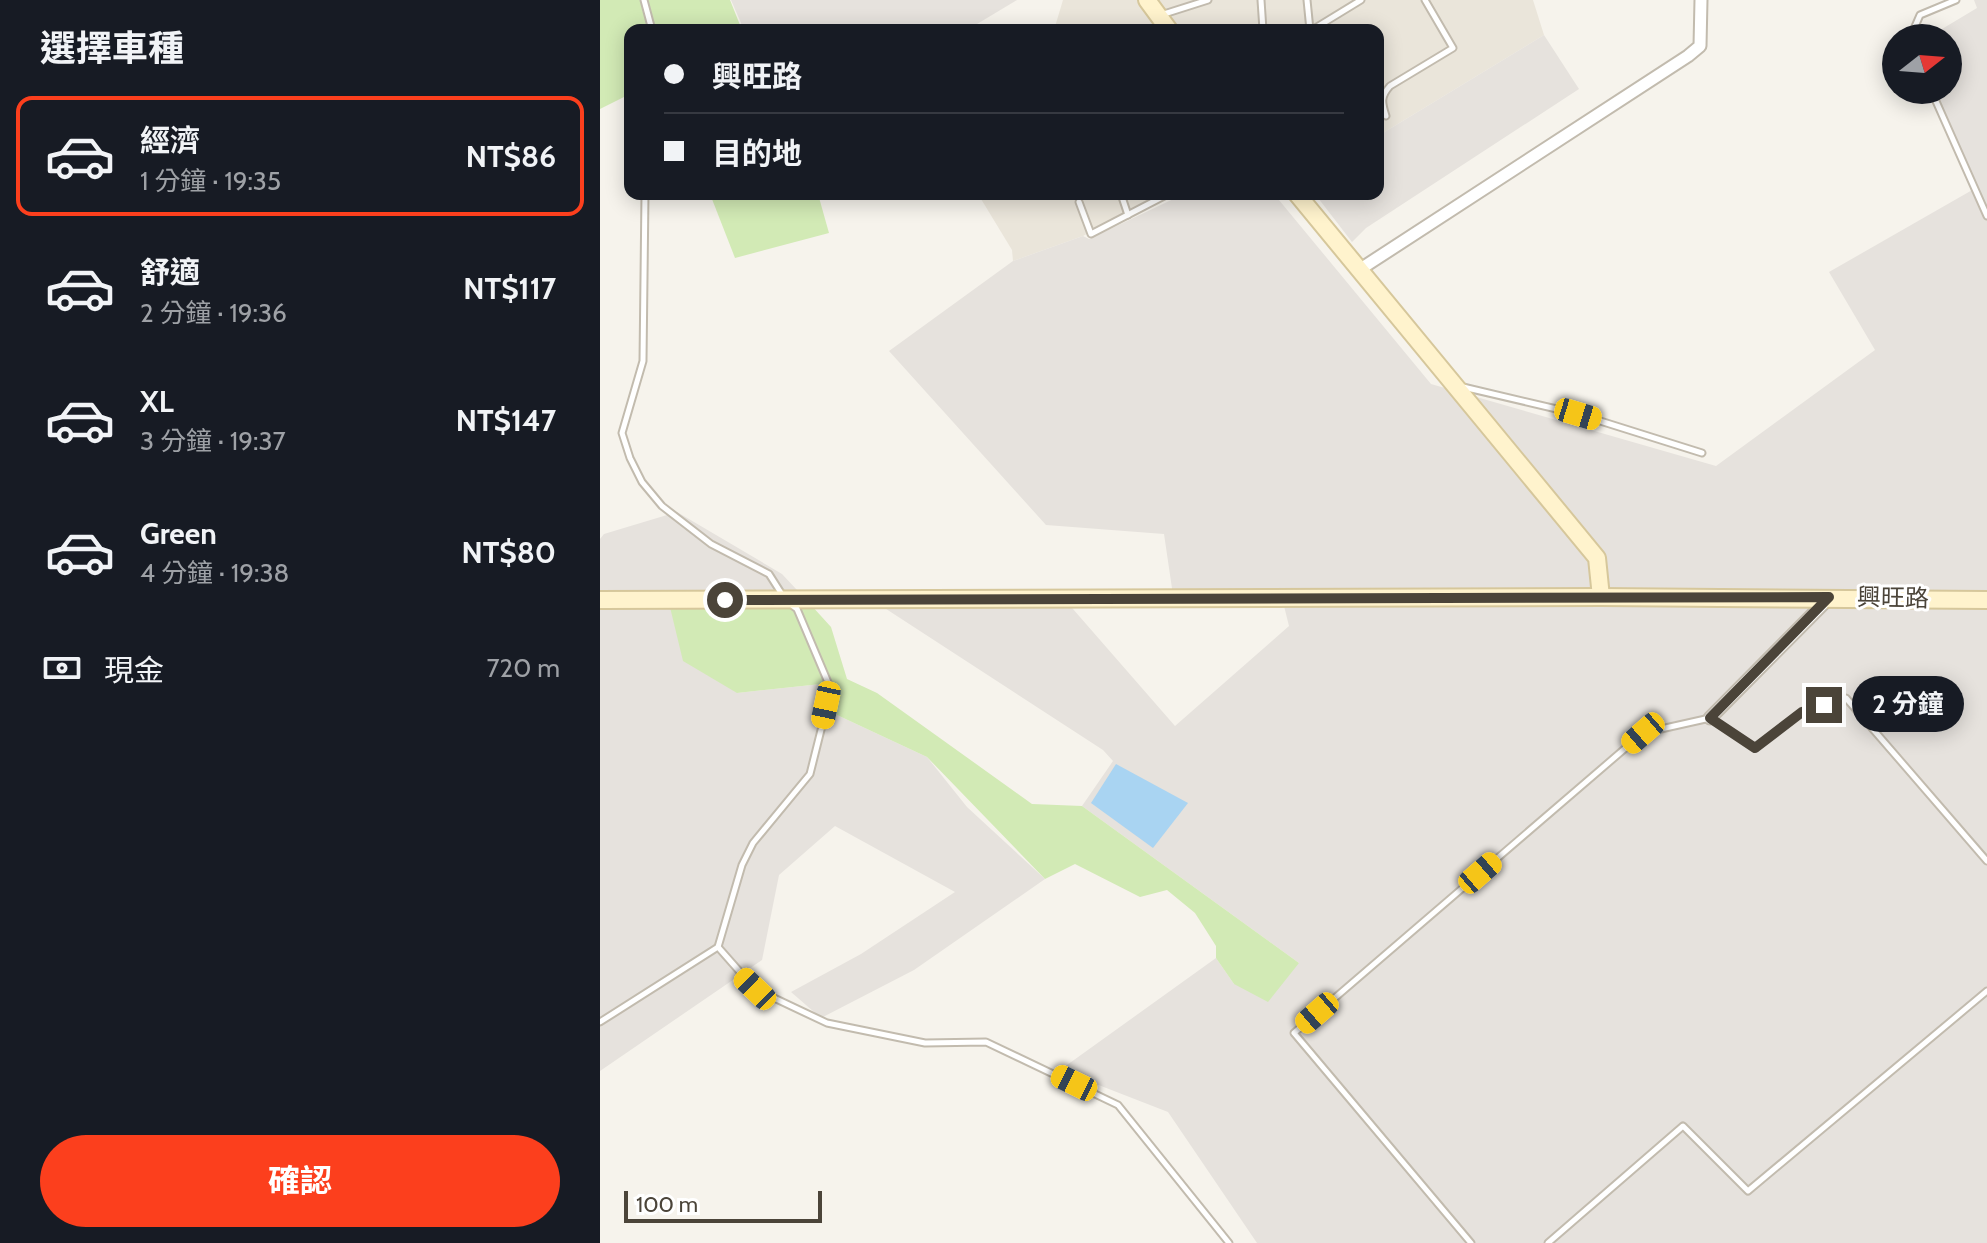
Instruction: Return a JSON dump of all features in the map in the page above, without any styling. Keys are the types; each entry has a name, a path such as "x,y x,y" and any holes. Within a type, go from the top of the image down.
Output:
{"street":[{"path":"1147,0 1165,24"},
{"path":"1359,270 1688,56 1700,46 1701,0"},
{"path":"1302,200 1597,558 1601,597"},
{"name":"興旺路","path":"600,600 1601,597 1987,600"},
{"path":"1710,718 1829,597"}],"lane":[{"path":"644,0 650,24"},
{"path":"1159,16 1208,0"},
{"path":"1261,0 1263,24"},
{"path":"1307,0 1310,24"},
{"path":"1321,24 1361,0"},
{"path":"1384,92 1453,48 1425,0"},
{"path":"1916,24 1920,15 1956,0"},
{"path":"1937,104 1987,216"},
{"path":"1384,109 1386,116"},
{"path":"600,1022 718,947 742,865 753,843 810,774 830,687 797,609 786,600 769,574 711,544 662,506 642,482 630,458 622,433 643,361 646,324 641,256 645,200"},
{"path":"1123,200 1128,215"},
{"path":"1079,202 1091,234 1157,200"},
{"path":"1454,385 1578,414 1702,453"},
{"path":"1471,1243 1294,1033 1643,733 1710,718 1755,748 1802,712 1846,698 1987,861"},
{"path":"718,947 755,989 827,1023 925,1043 986,1042 1118,1105 1229,1243"},
{"path":"1548,1243 1683,1126 1748,1191 1987,991"}],"shaded area":[{"path":"731,0 1017,0 977,24 741,24"},
{"path":"1063,0 1533,0 1544,35 1384,132 1384,24 1056,24"},
{"path":"1974,0 1987,0 1987,1243 1257,1243 1168,1112 1060,1070 1216,958 1234,984 1299,963 1082,806 1113,761 1103,750 880,605 1066,601 1175,726 1289,626 1282,598 1174,602 1164,534 1046,525 889,351 1013,261 1083,236 1089,239 1171,200 1279,200 1431,384 1716,466 1875,350 1829,272 1974,189 1935,104 1962,104 1962,24 1950,24 1977,8"},
{"path":"1544,35 1579,89 1366,228 1352,242 1320,200 1384,200 1384,132"},
{"path":"982,200 1147,200 1083,236 1013,261 1012,250"},
{"path":"677,512 782,574 811,605 737,693 821,684 837,715 927,757 967,807 1045,879 914,970 821,1018 791,992 861,954 955,892 835,826 779,875 762,960 600,1071 600,539 604,534"}],"green space":[{"path":"600,0 730,0 740,24 624,24 624,97 600,109"},
{"path":"712,200 820,200 829,233 735,258"},
{"path":"669,603 811,605 831,627 847,679 877,693 1032,804 1082,806 1299,963 1268,1002 1234,984 1216,958 1216,946 1195,913 1167,890 1140,897 1075,864 1045,879 927,757 837,715 821,684 737,693 683,661"}],"water":[{"path":"1116,764 1188,803 1153,848 1091,803"}],"route":[{"path":"725,600 1829,597 1710,718 1755,748 1802,712 1824,705"}]}
